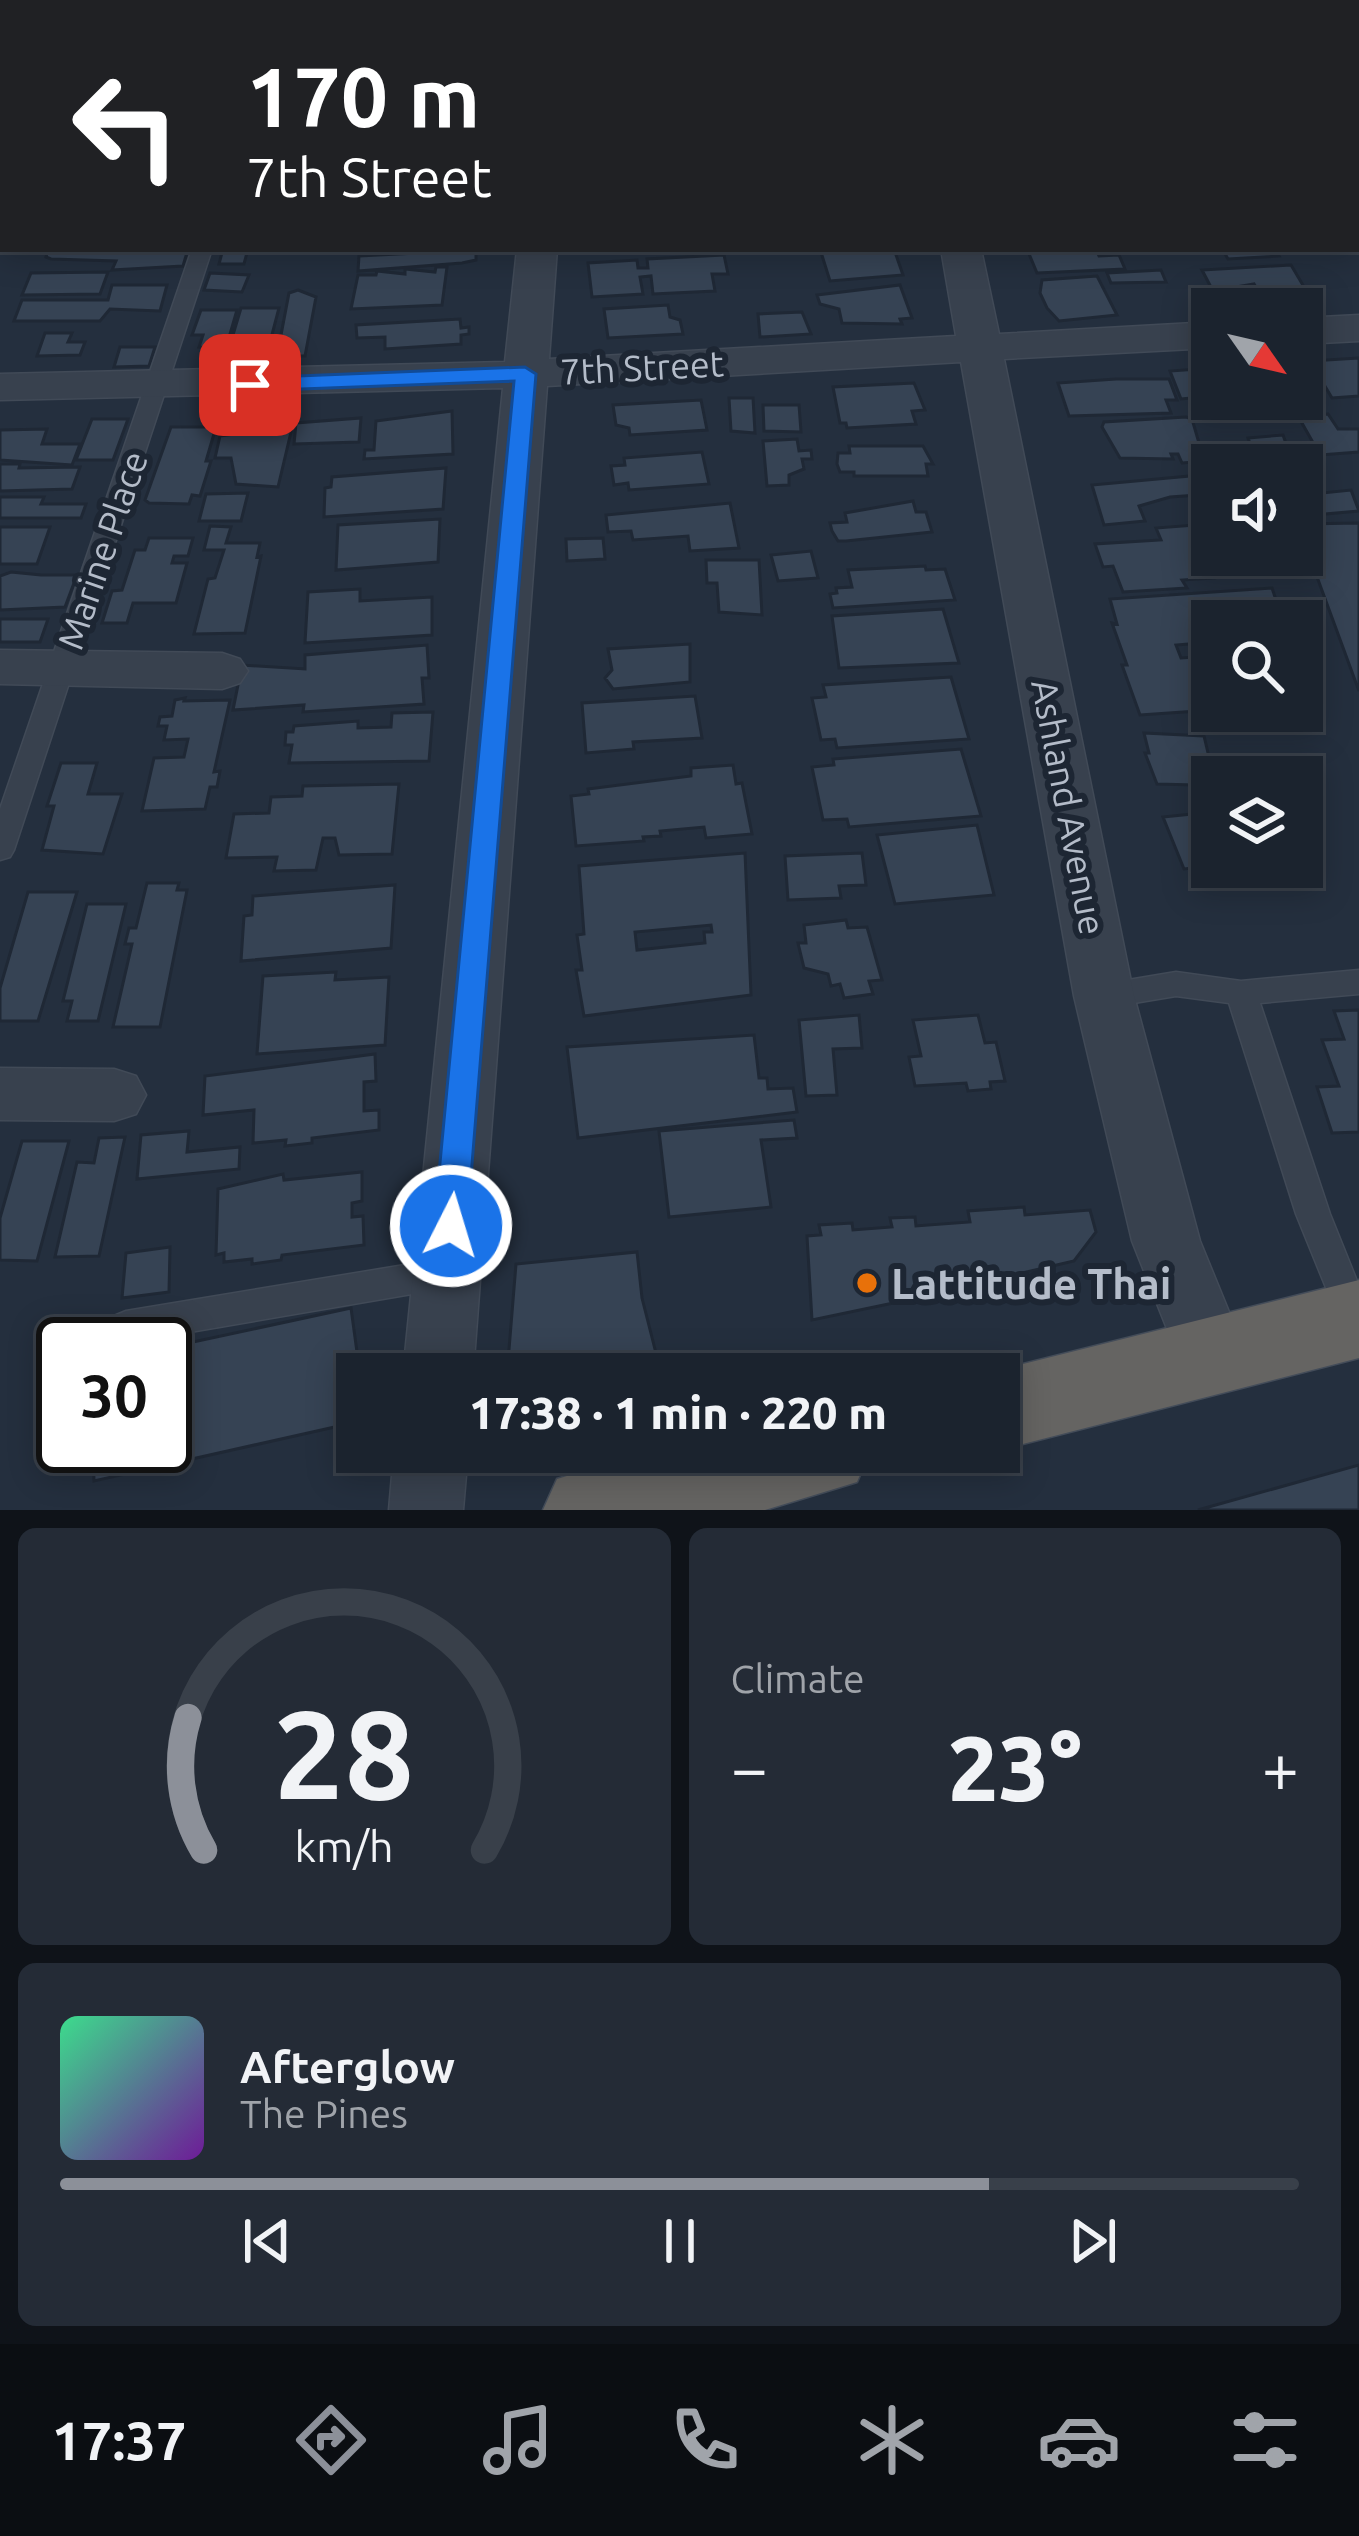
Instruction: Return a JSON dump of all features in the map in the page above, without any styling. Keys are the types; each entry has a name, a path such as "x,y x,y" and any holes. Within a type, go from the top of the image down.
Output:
{"highway":[{"path":"1020,1404 1357,1320"},
{"path":"590,1510 740,1473"}],"street":[{"path":"440,1353 537,252"},
{"name":"Ashland Avenue","path":"962,252 1104,996 1166,1241 1212,1356"},
{"path":"1323,330 1359,328"},
{"name":"7th Street","path":"0,387 158,388 525,374 1191,336"},
{"path":"0,667 222,671"},
{"path":"0,1094 114,1095"},
{"path":"426,1510 429,1473"}],"lane":[{"name":"Marine Place","path":"0,850 201,252"},
{"path":"1104,996 1176,984 1241,993 1359,982"},
{"path":"1241,993 1313,1214 1357,1320"},
{"path":"185,1317 446,1273"}],"building":[{"path":"47,252 187,252 183,266 112,270 116,261 46,257"},
{"path":"222,252 247,252 244,264 219,264"},
{"path":"476,252 476,260 358,271 359,256"},
{"path":"821,252 895,252 903,275 830,281"},
{"path":"1028,252 1119,255 1125,269 1037,273"},
{"path":"1224,252 1277,252 1279,256 1228,259"},
{"path":"724,255 728,274 712,274 715,291 653,294 651,276 640,277 643,294 592,297 588,263 637,260 638,268 648,268 647,259"},
{"path":"1291,265 1305,288 1256,288 1254,284 1211,288 1202,270"},
{"path":"436,267 447,267 442,305 351,309 358,275 405,274 405,269 435,272"},
{"path":"1161,270 1166,282 1111,283 1107,273"},
{"path":"108,272 100,294 22,295 31,273"},
{"path":"210,273 249,275 242,292 204,290"},
{"path":"1097,276 1117,315 1059,321 1040,293 1042,280"},
{"path":"112,285 167,285 160,311 110,309 100,321 14,321 22,300 108,300"},
{"path":"900,285 912,318 900,319 902,324 842,323 839,309 820,304 817,295"},
{"path":"298,290 316,297 305,356 277,356 289,293"},
{"path":"668,305 670,317 680,320 683,334 608,338 604,309"},
{"path":"241,308 279,308 269,346 274,346 272,352 227,355"},
{"path":"201,310 237,310 226,348 199,347 203,335 192,335"},
{"path":"802,312 811,334 760,337 758,314"},
{"path":"460,319 461,328 469,327 469,334 461,335 461,344 385,349 385,337 357,338 356,325"},
{"path":"45,333 72,333 68,342 85,342 80,355 37,356"},
{"path":"120,347 155,347 149,366 114,367"},
{"path":"1359,358 1359,396 1332,398 1323,383 1323,360"},
{"path":"1191,370 1191,398 1181,399 1170,371"},
{"path":"1169,379 1177,400 1166,400 1171,413 1069,416 1058,383"},
{"path":"914,383 925,410 912,411 916,424 847,428 840,423 833,387"},
{"path":"729,398 753,398 755,433 731,431"},
{"path":"701,400 707,430 630,435 629,428 616,425 613,405"},
{"path":"763,405 799,405 801,432 764,431"},
{"path":"452,411 453,454 364,459 365,450 374,450 376,421"},
{"path":"1323,414 1328,414 1338,429 1359,429 1359,452 1323,455 1323,444 1314,444 1300,420 1323,420"},
{"path":"1186,417 1192,420 1199,443 1214,444 1191,444 1191,462 1182,463 1178,454 1171,454 1173,459 1120,458 1102,427 1104,422"},
{"path":"361,418 359,442 294,444 296,423"},
{"path":"92,419 128,419 113,460 76,460"},
{"path":"171,427 216,427 206,461 211,461 200,496 192,495 189,504 149,503 145,500"},
{"path":"47,429 42,444 80,444 72,465 0,460 0,430"},
{"path":"271,429 291,432 278,487 236,484 231,458 215,458 220,436"},
{"path":"1283,435 1286,444 1250,444 1248,438"},
{"path":"797,439 799,451 811,450 812,459 802,459 804,469 789,475 789,485 767,486 763,441"},
{"path":"849,446 923,446 933,464 926,464 928,476 854,476 854,472 840,472 837,464 838,453 850,453"},
{"path":"702,452 709,484 629,490 628,483 614,485 611,466 625,465 624,458"},
{"path":"0,464 80,467 72,489 0,491"},
{"path":"446,468 443,509 324,517 325,488 331,487 332,477"},
{"path":"1191,476 1191,496 1139,506 1145,521 1104,525 1092,485"},
{"path":"1351,490 1359,511 1323,514 1323,493"},
{"path":"248,493 241,521 199,521 206,494"},
{"path":"0,497 44,497 41,504 86,504 81,518 0,518"},
{"path":"913,501 916,512 926,512 932,532 838,541 832,531 830,523 847,522 845,513"},
{"path":"730,503 739,548 690,551 688,536 633,540 631,531 608,532 606,515"},
{"path":"440,519 438,562 336,570 338,525"},
{"path":"1359,523 1359,691 1317,576 1323,576 1323,524"},
{"path":"1191,525 1191,576 1213,578 1182,580 1187,588 1123,592 1113,566 1103,567 1095,544 1161,540 1156,528"},
{"path":"210,526 231,527 226,543 260,543 245,633 194,634 208,579 215,578 224,550 204,550"},
{"path":"0,527 50,527 37,564 0,564"},
{"path":"149,538 193,538 188,556 174,556 172,563 187,563 176,603 133,603 127,623 102,623 112,591 122,590 135,550 145,550"},
{"path":"603,538 605,559 567,561 566,539"},
{"path":"811,551 818,578 778,581 771,555"},
{"path":"706,560 759,560 762,615 719,612 717,583 707,583"},
{"path":"925,566 926,570 945,569 955,600 833,608 830,594 837,593 836,588 852,587 848,570"},
{"path":"11,572 77,575 65,607 0,610 0,576"},
{"path":"1272,588 1276,600 1191,600 1191,644 1176,645 1181,658 1191,657 1191,711 1140,715 1122,665 1127,665 1112,623 1117,624 1110,599"},
{"path":"360,589 360,601 432,597 432,635 305,643 308,592"},
{"path":"943,609 959,663 839,668 832,616"},
{"path":"0,619 48,619 40,642 0,642"},
{"path":"690,644 690,682 613,689 605,678 612,670 608,649"},
{"path":"427,645 429,678 422,678 424,704 303,712 304,705 233,710 242,665 305,669 305,655"},
{"path":"951,677 969,739 837,748 835,739 821,740 812,698 826,697 823,685"},
{"path":"695,696 702,738 633,742 634,749 586,753 582,703"},
{"path":"175,700 230,700 214,772 220,771 217,787 210,787 205,809 142,811 154,758 184,757 188,739 164,740 167,726 158,726 160,717 172,716"},
{"path":"433,712 429,761 289,763 292,745 285,745 286,732 293,732 294,726 358,721 358,728 391,727 392,713"},
{"path":"1144,733 1204,736 1209,756 1191,756 1191,785 1157,784 1145,753 1149,753"},
{"path":"961,749 981,816 849,827 847,819 823,820 812,767 834,765 833,759"},
{"path":"61,763 97,763 88,794 122,794 103,854 42,850 54,806 47,806"},
{"path":"733,765 736,784 742,783 752,834 706,838 704,827 660,831 661,836 643,837 644,841 576,846 571,796 589,794 588,789 691,776 691,768"},
{"path":"399,784 392,854 339,855 335,838 323,838 316,870 274,871 277,857 226,858 234,814 269,813 271,797 302,796 303,786"},
{"path":"1191,814 1191,868 1184,869 1163,817"},
{"path":"977,825 994,895 895,904 877,835"},
{"path":"745,853 751,995 584,1016 576,970 582,970 577,935 584,934 579,866","holes":["711,925 712,932 704,932 705,943 637,950 635,932"]},
{"path":"862,853 866,885 839,886 841,898 788,900 785,856"},
{"path":"147,883 179,883 177,890 187,890 160,1027 113,1027 132,944 125,944 129,928 136,928"},
{"path":"395,885 391,948 241,961 244,916 252,915 253,896"},
{"path":"28,892 77,892 38,1021 0,1021 0,988"},
{"path":"87,904 126,904 98,1021 67,1021 72,1001 63,1001"},
{"path":"846,920 848,928 867,927 882,980 869,981 873,994 844,998 840,984 831,986 828,974 804,968 798,943 806,943 804,925"},
{"path":"336,972 335,980 389,977 385,1045 257,1054 263,976"},
{"path":"1359,1010 1359,1132 1332,1133 1317,1087 1339,1086 1322,1040 1344,1039 1334,1011"},
{"path":"859,1015 862,1048 833,1049 837,1095 806,1096 799,1020"},
{"path":"978,1015 985,1043 996,1042 1005,1081 990,1082 991,1089 968,1091 966,1083 915,1086 909,1057 921,1056 913,1020"},
{"path":"754,1035 759,1078 767,1078 768,1089 793,1088 797,1112 578,1138 567,1047"},
{"path":"375,1054 376,1081 364,1082 364,1111 379,1110 379,1130 285,1146 286,1140 253,1143 254,1110 203,1115 205,1076"},
{"path":"794,1120 797,1138 761,1140 771,1207 669,1217 659,1131"},
{"path":"189,1131 187,1152 240,1147 239,1169 137,1179 141,1135"},
{"path":"125,1137 99,1256 55,1257 77,1162 94,1163 99,1138"},
{"path":"22,1141 69,1141 37,1261 0,1260 0,1218"},
{"path":"362,1172 362,1201 352,1203 352,1217 363,1216 364,1245 282,1255 281,1260 252,1264 252,1259 224,1262 224,1253 216,1255 218,1189 283,1174 284,1180"},
{"path":"1024,1207 1025,1215 1090,1210 1096,1232 1074,1261 979,1283 978,1279 944,1281 946,1292 812,1320 807,1236 821,1235 819,1225 852,1223 853,1230 892,1227 890,1218 915,1217 916,1226 970,1222 968,1211"},
{"path":"170,1247 169,1292 122,1298 126,1253"},
{"path":"637,1252 656,1353 509,1353 516,1264"},
{"path":"351,1308 357,1353 336,1353 336,1427 192,1459 192,1342"},
{"path":"1359,1465 1359,1510 1198,1510"},
{"path":"94,1473 130,1473 94,1481"}],"place":[{"name":"Lattitude Thai","path":"867,1283"}],"route":[{"path":"250,385 525,374 451,1226"}]}
